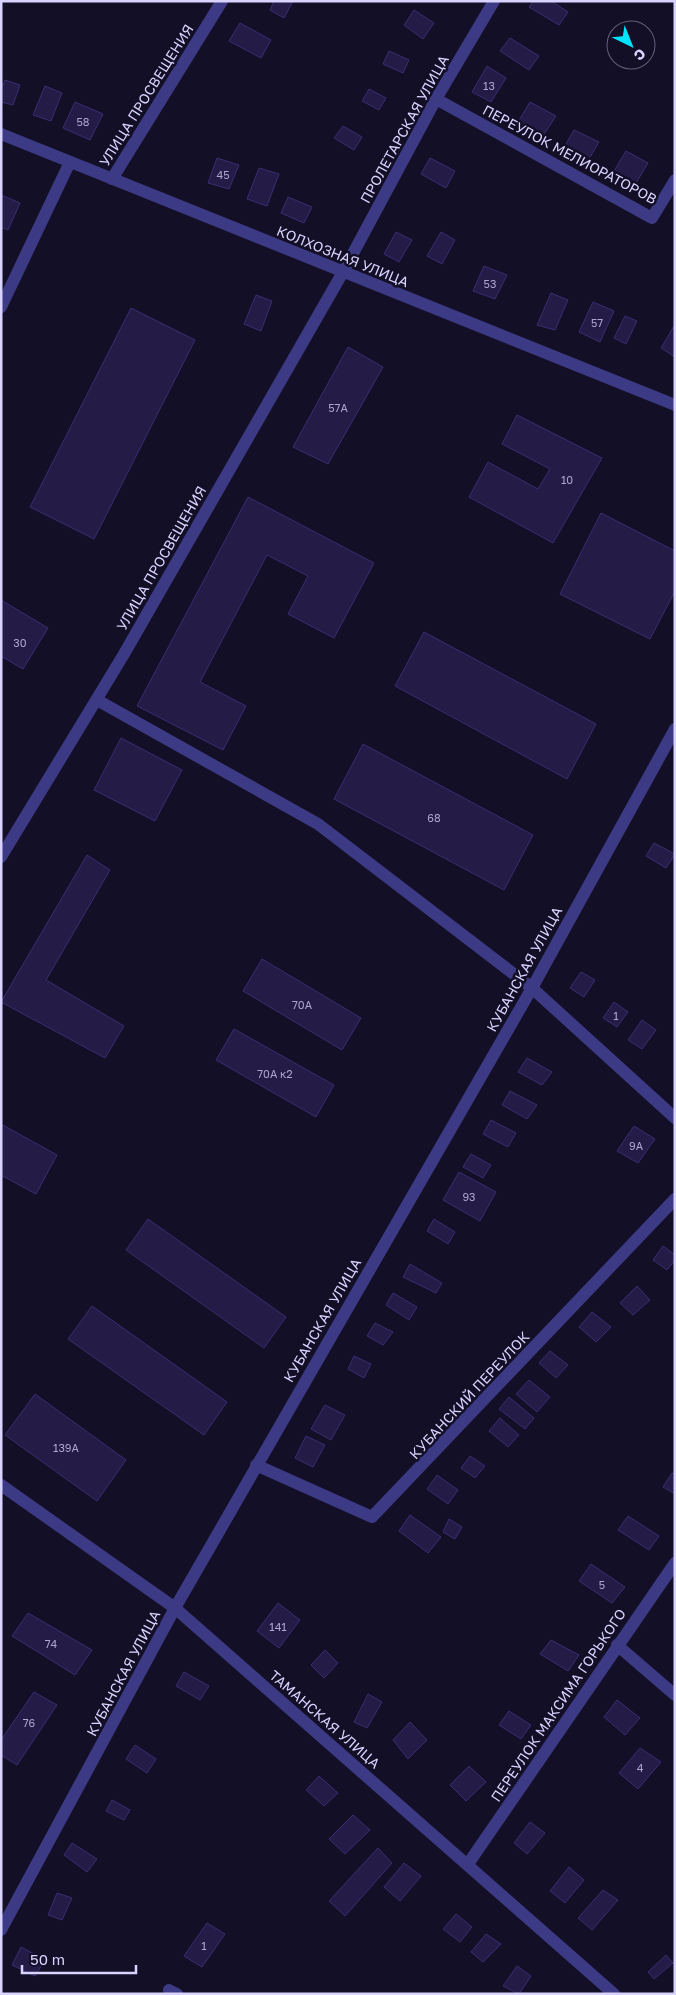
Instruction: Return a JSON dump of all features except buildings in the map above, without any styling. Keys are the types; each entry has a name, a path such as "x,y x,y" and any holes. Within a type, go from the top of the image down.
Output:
{"street":[{"name":"УЛИЦА ПРОСВЕЩЕНИЯ","path":"112,179 222,1"},
{"name":"ПРОЛЕТАРСКАЯ УЛИЦА","path":"343,272 436,99 494,1"},
{"name":"ПЕРЕУЛОК МЕЛИОРАТОРОВ","path":"436,99 652,218 675,180"},
{"name":"КОЛХОЗНАЯ УЛИЦА","path":"1,134 675,405"},
{"path":"1,306 70,162"},
{"name":"УЛИЦА ПРОСВЕЩЕНИЯ","path":"1,857 97,700 343,272"},
{"path":"97,700 318,824 532,988 675,1118"},
{"name":"КУБАНСКАЯ УЛИЦА","path":"1,1930 175,1608 256,1464 532,988 675,729"},
{"name":"КУБАНСКИЙ ПЕРЕУЛОК","path":"256,1464 372,1518 675,1199"},
{"name":"ТАМАНСКАЯ УЛИЦА","path":"1,1486 175,1608 614,1994"},
{"name":"ПЕРЕУЛОК МАКСИМА ГОРЬКОГО","path":"468,1864 675,1563"},
{"path":"617,1645 675,1695"}]}
